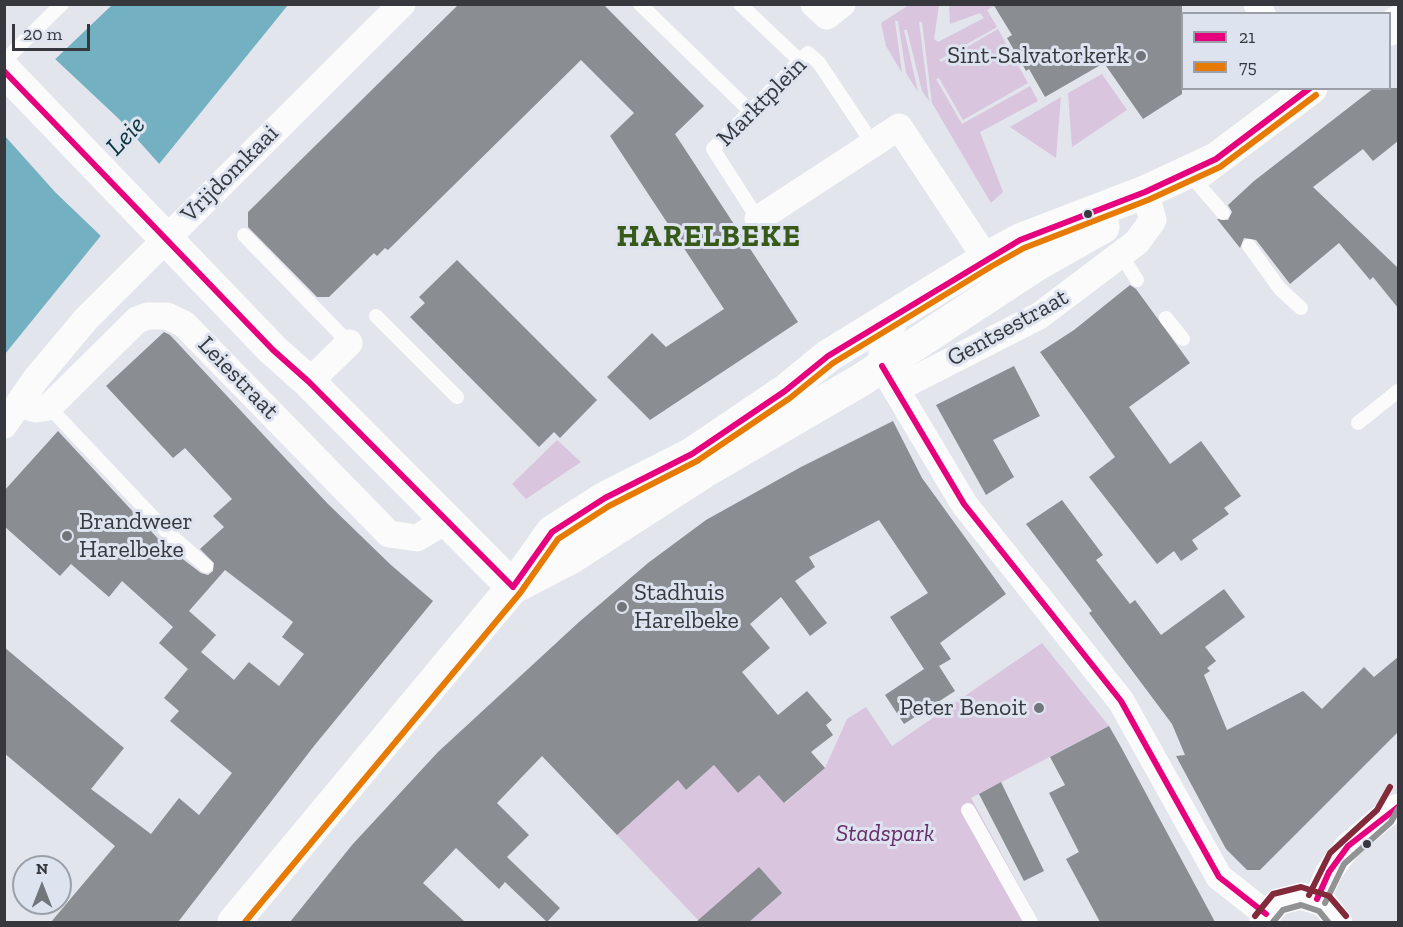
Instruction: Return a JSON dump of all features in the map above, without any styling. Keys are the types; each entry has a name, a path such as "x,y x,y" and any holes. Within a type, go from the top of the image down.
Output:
{"main road":[{"name":"Leiestraat","path":"4,70 273,350 309,382 437,526 513,587"},
{"name":"Gentsestraat","path":"889,377 1004,286 1147,197 1199,170 1308,90"},
{"name":"Gentsestraat","path":"234,922 513,587 552,532 605,498 692,454 785,391 828,356 987,258 1020,240 1147,197"},
{"path":"513,587 572,557 707,470 889,377"}],"street":[{"name":"Vrijdomkaai","path":"12,414 35,380 86,319 402,4"},
{"name":"Marktplein","path":"758,219 899,127 1004,286"},
{"name":"Gentsestraat","path":"889,377 1039,316 1137,242 1151,225 1153,215 1147,197"},
{"path":"898,314 882,346 889,377 964,504 1121,701 1219,877 1264,918 1285,898 1301,896 1317,899 1330,909 1339,922"},
{"name":"Leiestraat","path":"49,407 137,320 148,316 173,318 184,324 390,534 417,538 437,526"},
{"path":"309,382 349,343"},
{"path":"12,414 49,407"},
{"path":"1317,899 1337,858 1391,812 1398,791"}],"lane":[{"path":"4,61 62,4"},
{"path":"640,4 750,111"},
{"path":"740,4 800,61"},
{"name":"Marktplein","path":"758,219 713,149 808,53 819,63 873,144"},
{"path":"1199,170 1223,213"},
{"path":"244,236 349,343"},
{"path":"1249,246 1280,289 1301,308"},
{"path":"1121,255 1137,280"},
{"path":"376,316 457,397"},
{"path":"1166,318 1183,339"},
{"path":"1358,423 1398,391"},
{"path":"49,407 167,532 206,566"},
{"path":"968,810 1031,922"}],"green space":[{"path":"909,5 939,5 934,39 938,42 984,18 980,13 950,24 949,5 996,5 987,10 997,27 939,60 941,62 998,29 1028,83 963,120 939,78 936,79 962,124 1030,86 1038,101 980,132 1003,192 991,203 932,103 922,22 919,22 929,101 922,91 907,30 904,30 918,92 906,73 898,21 895,21 902,73 886,46 881,23"},
{"path":"1102,74 1127,110 1072,147 1068,93"},
{"path":"1061,97 1056,158 1010,127"},
{"path":"557,440 581,462 526,499 512,484"},
{"name":"Stadspark","path":"1042,643 1109,726 971,798 1039,922 700,922 617,835 678,780 686,790 714,765 738,793 759,775 785,803 825,768 847,719 866,707 892,746"}],"water":[{"name":"Leie","path":"112,5 288,5 5,354 5,107"}],"pier":[{"path":"53,57 119,119 162,167 104,239 55,192 4,135 4,103"}],"building":[{"path":"459,4 603,4 704,106 675,134 798,322 650,420 607,377 652,333 666,347 724,309 610,136 634,113 581,60 388,250 385,248 377,256 374,253 329,297 317,297 248,227 248,212"},
{"name":"Sint-Salvatorkerk","path":"993,4 1182,4 1182,94 1143,119 1104,63 1045,97 1029,69 1026,71 1007,38 1012,35"},
{"path":"1398,88 1398,141 1373,161 1363,149 1313,187 1398,268 1398,308 1373,277 1370,280 1339,243 1290,284 1256,240 1244,238 1240,248 1217,219 1228,220 1232,212 1228,205 1254,181 1371,90"},
{"path":"457,260 597,400 560,438 554,432 539,447 410,317 425,303 419,297"},
{"path":"1130,285 1136,289 1190,363 1129,407 1170,464 1201,441 1241,496 1224,508 1229,514 1192,540 1198,549 1181,561 1174,551 1157,564 1089,477 1115,457 1040,352 1074,330"},
{"path":"164,332 170,335 328,504 391,565 433,601 314,746 178,922 51,922 57,915 72,915 72,897 115,846 4,753 4,647 124,748 91,789 151,834 179,798 199,815 232,773 170,721 179,711 164,698 188,669 159,643 173,627 122,581 109,597 71,564 60,576 4,526 4,491 58,431 163,544 201,573 208,575 213,571 214,563 200,549 224,527 213,516 232,499 185,448 173,458 106,386","holes":["225,570 293,622 282,637 304,654 279,686 249,662 234,680 201,652 216,635 189,611"]},
{"path":"1014,366 1040,416 993,440 1014,477 986,495 936,405"},
{"path":"893,421 922,478 1006,594 940,643 951,659 939,666 955,691 904,724 885,695 924,669 890,617 928,593 879,520 809,557 815,567 795,581 827,623 810,636 781,597 750,624 770,648 742,672 778,715 807,691 832,720 826,725 833,735 811,752 825,768 784,803 759,775 738,793 714,765 686,790 678,780 617,835 542,756 497,803 529,835 507,857 560,908 547,922 505,882 499,889 456,848 423,883 465,922 290,922 352,845 438,752 579,622 648,563 706,520 801,467"},
{"path":"1062,500 1103,555 1096,560 1130,604 1135,600 1161,635 1224,589 1245,617 1205,647 1216,661 1207,668 1210,671 1204,675 1227,730 1303,691 1322,709 1364,667 1374,677 1398,657 1398,732 1260,870 1247,870 1226,849 1176,756 1185,755 1172,724 1089,613 1092,611 1026,524"},
{"path":"1109,726 1215,922 1100,922 1066,859 1079,852 1049,793 1065,785 1050,757"},
{"path":"1001,782 1044,871 1024,881 979,794"},
{"path":"759,867 782,893 749,922 696,922"}],"transit line":[{"name":"21","path":"4,71 273,350 309,382 513,587"},
{"name":"21","path":"513,587 552,532 605,498 692,454 785,391 828,356 1020,240 1145,192 1216,159 1307,90"},
{"name":"75","path":"245,922 520,593 558,539 609,506 697,461 790,398 833,363 992,266 1024,248 1148,200 1220,167 1316,95"},
{"name":"21","path":"882,366 964,504 1121,701 1219,877 1266,914"},
{"path":"1309,895 1330,853 1377,810 1390,787"},
{"name":"21","path":"1317,899 1329,872 1348,846 1398,807"},
{"path":"1325,903 1344,864 1391,822 1398,809"},
{"path":"1255,916 1273,894 1301,887 1329,896 1346,916"},
{"path":"1273,922 1283,910 1301,905 1319,911 1328,922"}],"place":[{"name":"Sint-Salvatorkerk","path":"1141,56"},
{"name":"Brandweer Harelbeke","path":"67,536"},
{"name":"Stadhuis Harelbeke","path":"622,607"},
{"name":"Peter Benoit","path":"1039,708"}],"district":[{"name":"HARELBEKE","path":"709,237"}]}
